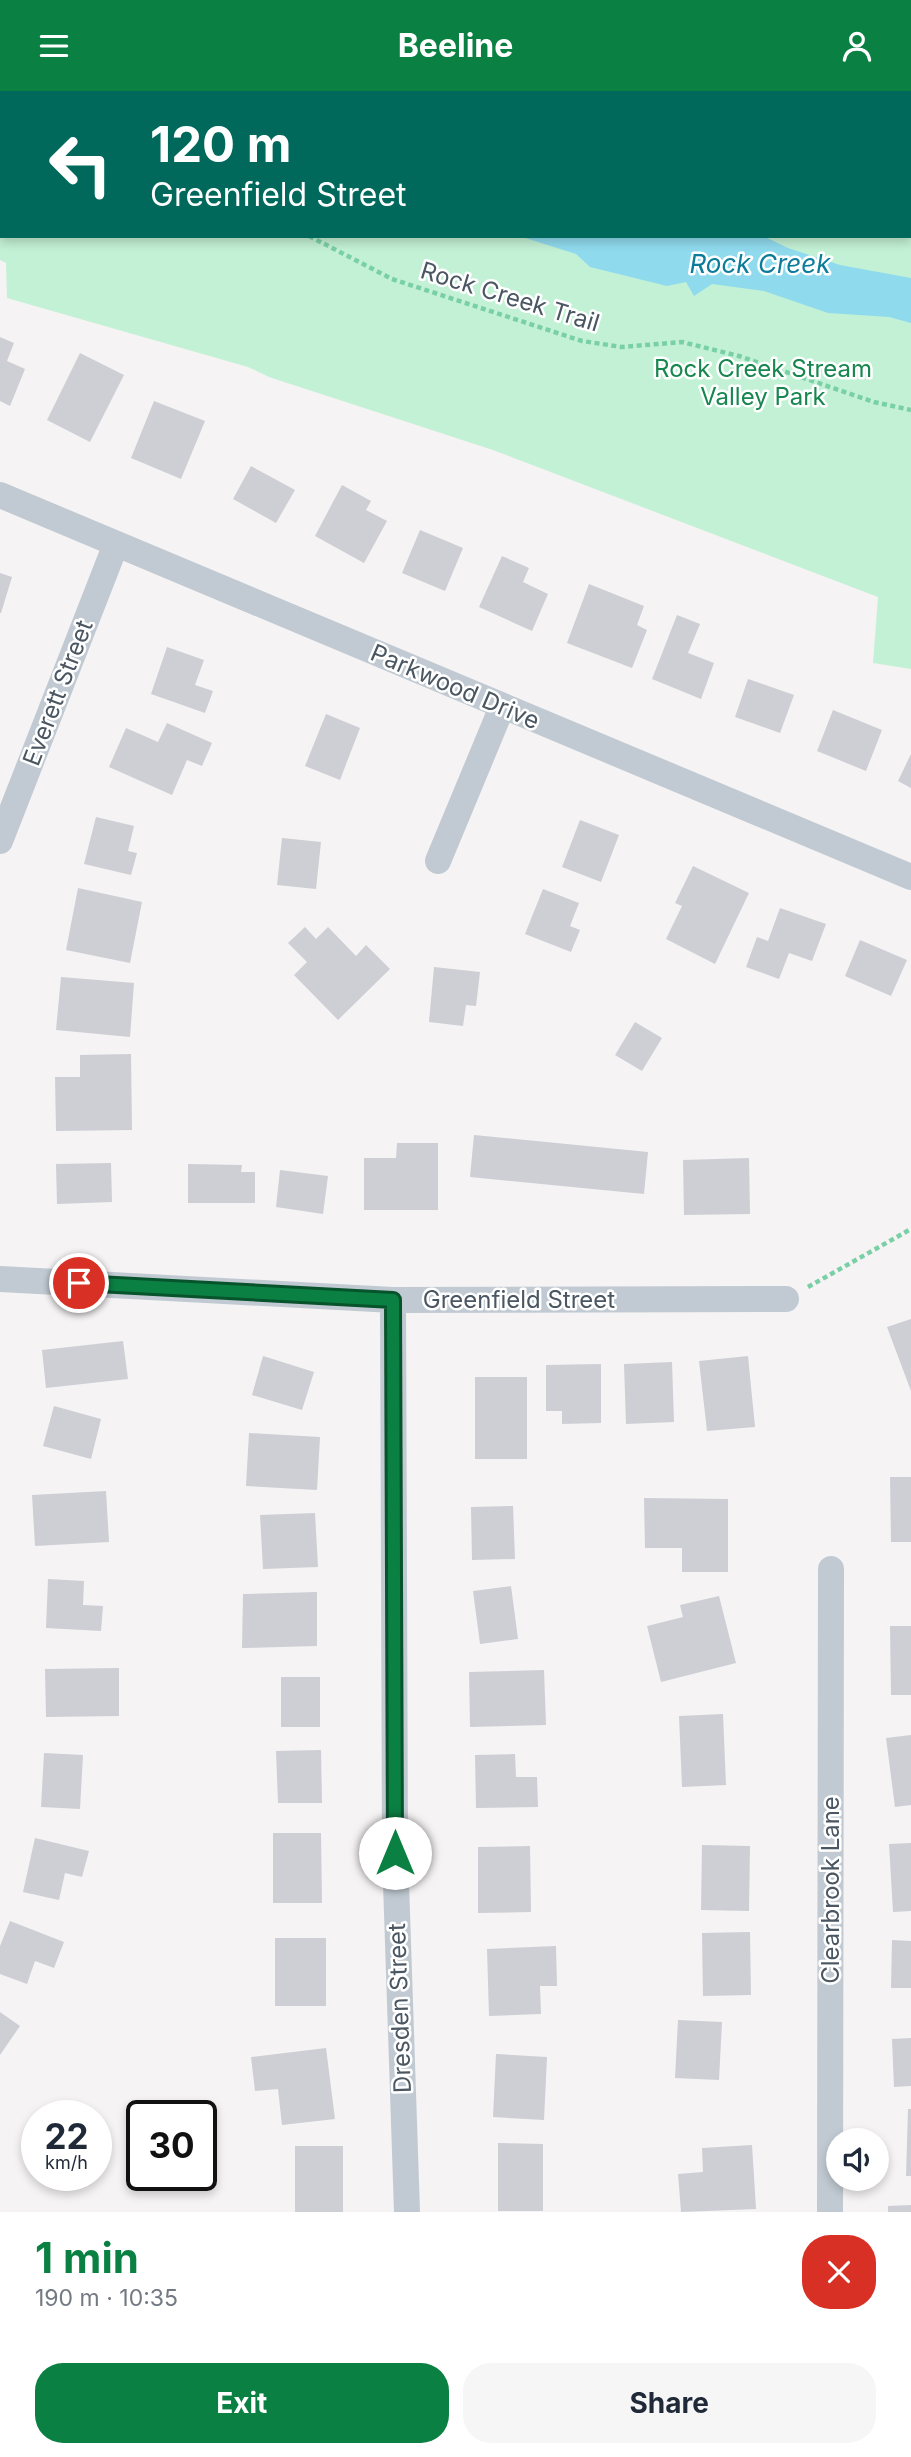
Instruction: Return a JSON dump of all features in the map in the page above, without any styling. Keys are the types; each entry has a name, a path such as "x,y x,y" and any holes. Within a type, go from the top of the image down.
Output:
{"street":[{"name":"Parkwood Drive","path":"0,495 911,877"},
{"name":"Everett Street","path":"0,841 116,544"},
{"path":"438,861 502,707"},
{"name":"Greenfield Street","path":"0,1279 393,1300 786,1299"},
{"name":"Dresden Street","path":"393,1300 395,1853 407,2212"},
{"name":"Clearbrook Lane","path":"830,2212 831,1569"}],"path":[{"name":"Rock Creek Trail","path":"313,238 391,279 582,341 622,347 682,342 739,356 874,402 911,410"},
{"path":"786,1299 911,1229"}],"green space":[{"name":"Rock Creek Stream Valley Park","path":"0,238 911,238 911,669 873,663 878,597 493,450 269,377 248,367 7,298 6,263 0,260"}],"water":[{"name":"Rock Creek","path":"525,238 767,238 788,248 840,265 911,278 911,323 889,317 828,313 764,291 712,284 694,296 686,282 667,286 590,267 576,254"}],"building":[{"path":"0,337 14,343 7,361 25,369 10,406 0,401"},
{"path":"80,353 124,375 90,442 47,420"},
{"path":"154,401 205,421 181,479 131,458"},
{"path":"251,466 295,490 276,523 233,499"},
{"path":"342,485 371,501 366,510 387,521 364,563 315,536"},
{"path":"420,530 463,548 445,591 402,573"},
{"path":"502,556 529,568 523,582 548,594 532,631 479,607"},
{"path":"0,573 12,577 1,613 0,613"},
{"path":"589,584 644,606 637,625 647,630 632,668 567,643"},
{"path":"677,615 700,624 688,653 714,663 701,699 652,679"},
{"path":"167,647 204,660 195,685 213,691 205,713 151,694"},
{"path":"748,679 794,695 780,733 735,717"},
{"path":"833,710 882,730 866,771 817,751"},
{"path":"326,714 360,728 340,780 305,766"},
{"path":"167,723 212,743 202,766 187,760 172,795 109,767 126,728 158,742"},
{"path":"911,754 911,788 898,781"},
{"path":"96,817 134,826 128,851 137,853 131,875 84,864"},
{"path":"580,820 619,835 601,882 562,867"},
{"path":"282,838 321,842 316,889 277,885"},
{"path":"693,866 749,893 715,964 666,939 682,906 675,903"},
{"path":"78,888 142,902 130,963 66,950"},
{"path":"543,889 579,903 570,926 580,930 571,952 525,934"},
{"path":"780,908 826,924 812,961 789,953 779,979 746,967 757,937 768,941"},
{"path":"305,927 316,939 328,927 356,956 366,945 390,969 338,1020 294,975 307,962 288,943"},
{"path":"860,940 907,960 891,996 845,976"},
{"path":"434,967 480,972 476,1006 466,1005 463,1026 429,1022"},
{"path":"61,977 134,983 130,1037 56,1030"},
{"path":"635,1022 662,1038 642,1071 615,1055"},
{"path":"131,1054 132,1130 56,1131 55,1077 80,1077 80,1055"},
{"path":"474,1135 648,1152 644,1194 470,1177"},
{"path":"397,1143 438,1143 438,1210 364,1210 364,1158 396,1158"},
{"path":"749,1158 750,1214 684,1215 683,1160"},
{"path":"111,1163 112,1202 57,1204 56,1164"},
{"path":"188,1164 242,1165 241,1172 255,1172 255,1203 188,1203"},
{"path":"280,1170 328,1176 323,1214 276,1207"},
{"path":"911,1319 911,1391 887,1327"},
{"path":"123,1341 128,1379 46,1388 42,1350"},
{"path":"263,1356 314,1372 302,1410 252,1395"},
{"path":"748,1356 755,1427 707,1431 699,1361"},
{"path":"672,1362 674,1422 626,1424 624,1364"},
{"path":"601,1364 601,1423 562,1424 562,1411 546,1411 546,1365"},
{"path":"475,1377 527,1377 527,1459 475,1459"},
{"path":"54,1406 101,1419 91,1459 43,1446"},
{"path":"249,1433 320,1437 317,1490 246,1486"},
{"path":"890,1477 911,1477 911,1542 891,1542"},
{"path":"106,1491 109,1542 35,1546 32,1495"},
{"path":"644,1498 728,1499 728,1572 682,1572 682,1548 645,1548"},
{"path":"513,1506 515,1559 472,1560 471,1507"},
{"path":"315,1513 318,1567 263,1569 260,1515"},
{"path":"48,1579 84,1581 83,1605 103,1606 101,1631 46,1628"},
{"path":"511,1586 518,1639 480,1644 473,1591"},
{"path":"317,1592 317,1646 242,1648 243,1594"},
{"path":"719,1596 736,1663 661,1682 647,1626 683,1617 680,1605"},
{"path":"890,1626 911,1626 911,1695 891,1695"},
{"path":"119,1668 119,1716 46,1717 45,1669"},
{"path":"544,1670 546,1725 470,1727 469,1672"},
{"path":"281,1677 320,1677 320,1727 281,1727"},
{"path":"723,1714 726,1785 682,1787 679,1716"},
{"path":"911,1735 911,1805 895,1807 886,1738"},
{"path":"321,1750 322,1803 278,1803 276,1751"},
{"path":"44,1753 83,1755 80,1809 41,1807"},
{"path":"515,1754 516,1777 537,1777 538,1807 476,1808 475,1755"},
{"path":"273,1833 321,1833 322,1903 273,1903"},
{"path":"35,1838 89,1851 82,1877 65,1873 59,1900 23,1892"},
{"path":"911,1843 911,1911 893,1912 889,1844"},
{"path":"702,1845 750,1846 749,1911 701,1910"},
{"path":"530,1846 531,1912 478,1913 478,1847"},
{"path":"10,1921 64,1942 54,1968 35,1961 27,1984 0,1974 0,1946"},
{"path":"750,1932 751,1995 703,1996 702,1933"},
{"path":"275,1938 326,1938 326,2006 275,2006"},
{"path":"892,1940 911,1941 911,1988 891,1988"},
{"path":"556,1946 557,1986 540,1986 541,2014 489,2016 487,1949"},
{"path":"0,2012 20,2026 0,2055"},
{"path":"678,2020 722,2022 719,2080 675,2078"},
{"path":"911,2038 911,2086 894,2087 892,2039"},
{"path":"326,2048 335,2119 282,2125 278,2089 255,2091 251,2057"},
{"path":"496,2054 547,2057 544,2120 493,2117"},
{"path":"908,2109 911,2109 911,2176 906,2176"},
{"path":"498,2143 543,2144 543,2211 498,2211"},
{"path":"752,2145 756,2209 681,2212 678,2174 703,2172 702,2148"},
{"path":"295,2146 343,2146 343,2212 295,2212"},
{"path":"911,2205 911,2212 888,2212 888,2206"}],"route":[{"path":"79,1283 393,1300 395,1853"}]}
